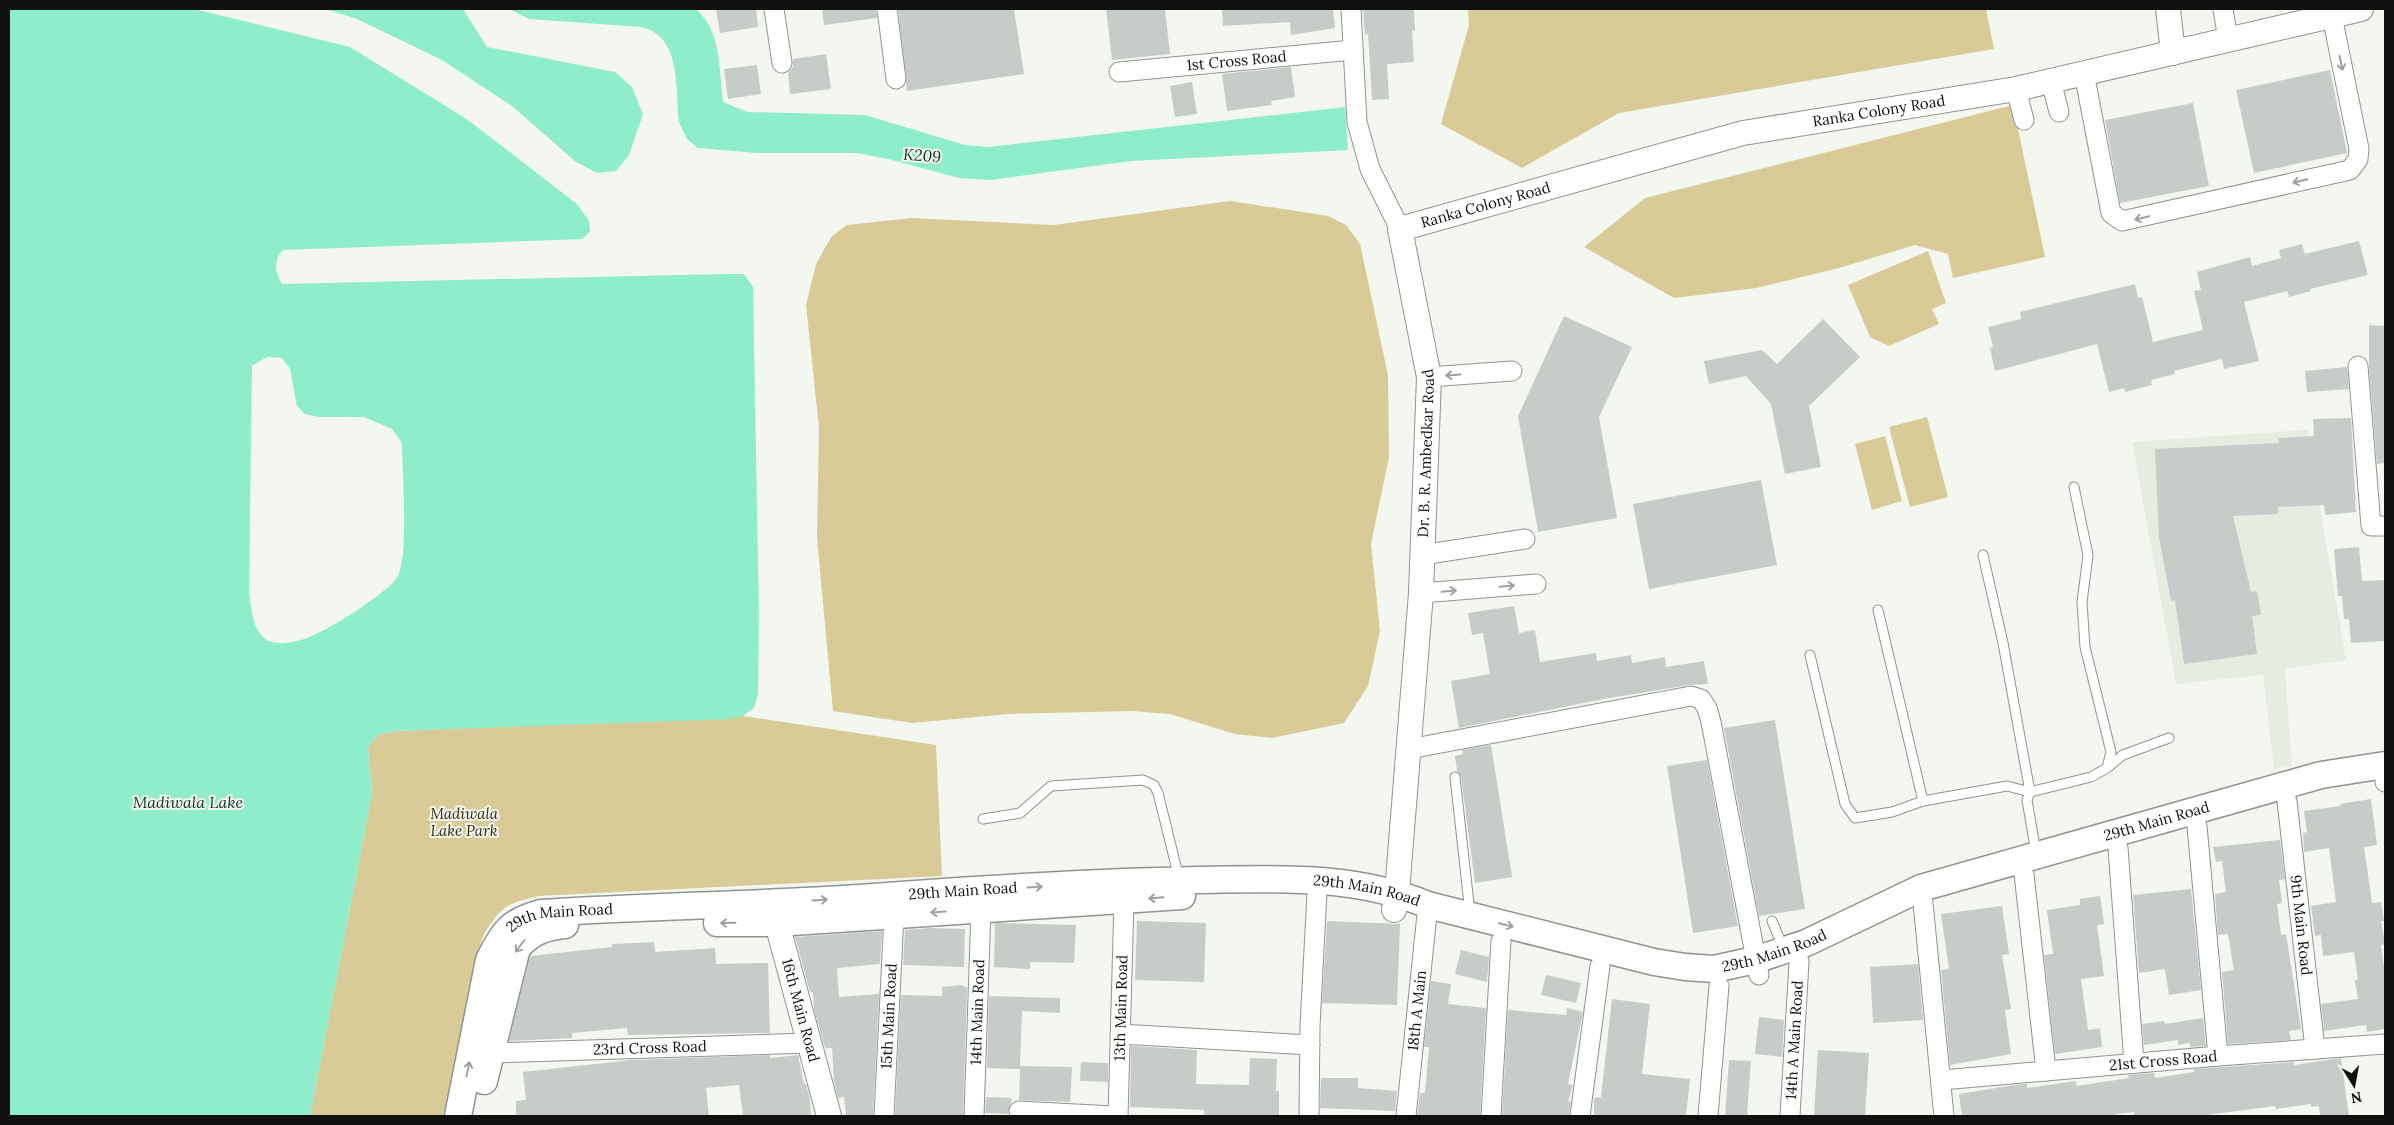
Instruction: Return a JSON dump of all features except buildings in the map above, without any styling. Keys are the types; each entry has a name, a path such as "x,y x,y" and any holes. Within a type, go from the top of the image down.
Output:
{"main road":[{"name":"29th Main Road","path":"475,1116 517,948 524,940 540,929 774,913 1124,881 1335,880 1501,941 1681,984 1719,986 1793,953 2030,864 2321,775 2385,765"},
{"name":"29th Main Road","path":"1793,953 1922,888 2030,864 2118,848 2306,794 2385,782"},
{"name":"29th Main Road","path":"458,1116 490,960 501,938 510,926 524,917 541,913 894,915 1259,892 1335,895 1395,901"},
{"name":"29th Main Road","path":"1427,913 1470,916 1654,962 1714,969 1757,968"}],"street":[{"path":"774,9 782,63"},
{"path":"887,9 896,79"},
{"name":"Dr. B. R. Ambedkar Road","path":"1351,9 1357,122 1370,169 1400,229 1429,377 1420,593 1409,749 1395,901"},
{"path":"2168,9 2173,53"},
{"path":"2223,9 2228,40"},
{"name":"Ranka Colony Road","path":"1400,229 1651,157 1743,133 2016,89 2228,40 2323,14 2361,9"},
{"path":"2084,73 2111,213 2122,222 2350,170 2358,158 2359,149 2323,14"},
{"name":"1st Cross Road","path":"1119,72 1353,50"},
{"path":"2051,81 2059,112"},
{"path":"2016,89 2024,120"},
{"path":"2358,366 2371,526 2385,526"},
{"path":"1429,377 1512,371"},
{"path":"1422,555 1525,539"},
{"path":"1420,593 1536,584"},
{"path":"1409,749 1691,696 1701,699 1707,708 1711,722 1757,968"},
{"name":"9th Main Road","path":"2287,801 2315,1049"},
{"path":"2197,826 2218,1056"},
{"path":"2118,848 2134,1063"},
{"path":"2030,864 2046,1071"},
{"path":"1309,1116 1316,894"},
{"name":"13th Main Road","path":"1118,1116 1124,901"},
{"path":"1923,903 1942,1080 1944,1116"},
{"name":"14th Main Road","path":"974,1116 981,909"},
{"name":"16th Main Road","path":"774,913 829,1116"},
{"name":"18th A Main","path":"1406,1116 1427,913"},
{"name":"15th Main Road","path":"884,1116 894,915"},
{"path":"1492,1116 1501,941"},
{"name":"14th A Main Road","path":"1790,1116 1793,953"},
{"path":"1580,1116 1600,966"},
{"path":"1708,1116 1719,986"},
{"path":"1120,1034 1310,1045"},
{"name":"23rd Cross Road","path":"490,1053 809,1042"},
{"name":"21st Cross Road","path":"1942,1080 2218,1056 2385,1044"},
{"path":"1019,1111 1113,1116"}],"lane":[{"path":"2074,487 2088,555 2082,602 2085,648 2111,752 2107,768"},
{"path":"1983,556 2003,643 2030,792 2027,800 2030,864"},
{"path":"1878,610 1923,801"},
{"path":"1810,655 1844,804 1855,818 1892,812 1923,801 2007,786 2030,792 2091,777 2123,756 2169,738"},
{"path":"1454,777 1470,916"},
{"path":"983,818 1020,813 1051,786 1143,780 1154,784 1158,792 1180,880"},
{"path":"1772,921 1793,953"}],"shaded area":[{"path":"2307,430 2346,660 2285,669 2292,766 2274,769 2263,675 2176,684 2132,442"}],"green space":[{"path":"1468,9 1986,9 1994,49 1619,113 1522,168 1441,124 1469,25"},
{"path":"2013,105 2045,257 1953,278 1948,254 1915,245 1839,268 1756,288 1674,298 1584,247 1645,198"},
{"path":"1230,201 1328,216 1346,225 1360,244 1388,375 1389,457 1371,544 1380,631 1368,686 1344,723 1272,738 1235,734 1170,714 1132,711 1008,714 912,723 833,711 817,538 819,428 806,305 816,264 831,237 847,225 912,218 1054,225"},
{"path":"1928,251 1946,303 1932,309 1939,324 1889,346 1870,337 1848,285"},
{"path":"1927,417 1948,497 1910,507 1889,427"},
{"path":"1885,436 1902,501 1872,510 1855,444"},
{"name":"Madiwala Lake Park","path":"743,716 936,745 942,876 538,896 516,902 506,907 497,915 485,932 481,942 447,1116 310,1116 372,794 368,747 378,735 395,731"}],"water":[{"name":"Madiwala Lake","path":"9,9 194,9 350,47 468,120 577,204 589,221 590,232 582,239 283,250 276,263 278,276 282,284 744,274 753,287 759,615 758,694 754,708 743,716 729,719 395,731 378,735 368,747 372,794 310,1116 9,1116","holes":["267,357 282,358 290,369 297,406 305,414 319,417 364,417 392,429 402,443 404,512 401,565 398,576 392,583 369,602 323,631 301,640 282,643 268,641 260,634 253,616 249,591 252,366"]},
{"path":"325,9 463,9 487,47 615,72 632,87 643,114 629,155 616,171 597,173 576,162 512,106 442,60 357,19"},
{"name":"K209","path":"509,9 696,9 711,29 715,40 720,65 723,102 748,112 865,115 965,145 988,147 1345,107 1348,150 1131,161 991,180 959,178 892,160 857,153 757,153 698,148 687,139 679,122 674,65 664,41 654,32 641,27 529,19"}]}
